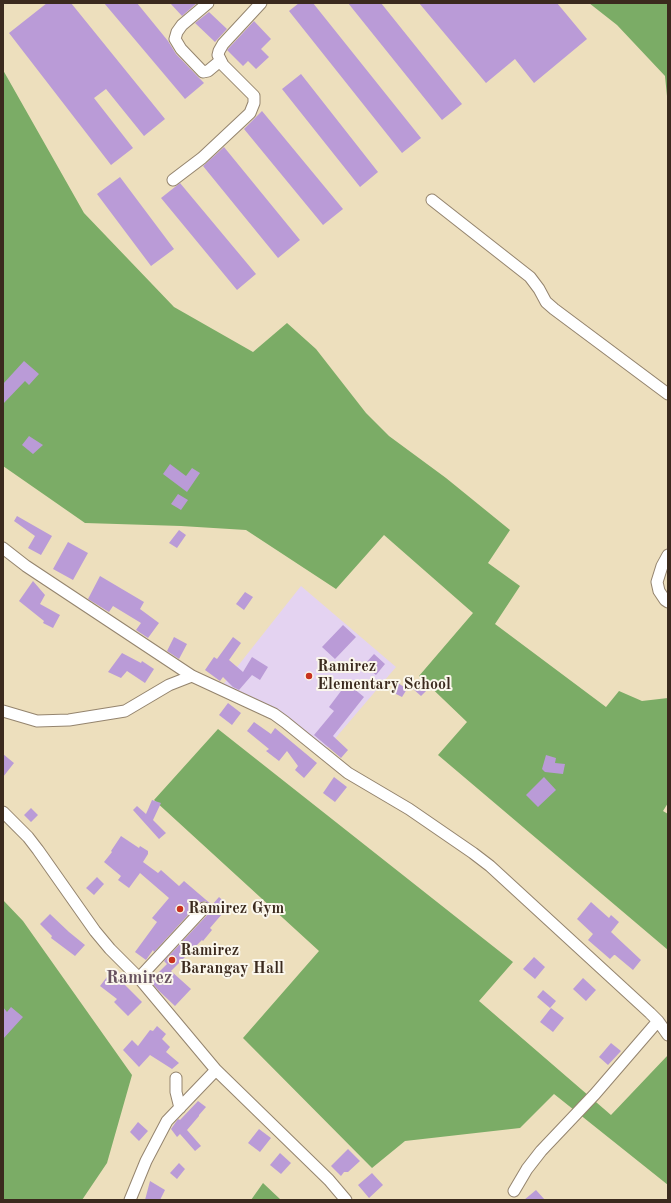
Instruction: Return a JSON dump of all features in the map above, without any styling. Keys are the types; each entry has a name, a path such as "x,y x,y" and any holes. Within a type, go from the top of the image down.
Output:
{"street":[{"path":"208,3 182,25 177,32 175,39 181,49 203,72 208,72 220,61"},
{"path":"173,180 202,158 250,113 254,103 254,96 220,61 218,51 261,3"},
{"path":"432,200 530,277 546,302 554,309 668,394"},
{"path":"3,548 26,566 192,676 274,714 348,773 409,809 473,853 658,1021 668,1035"},
{"path":"668,555 662,566 657,582 659,591 668,602"},
{"path":"3,711 37,722 69,720 125,711 169,686 192,676"},
{"path":"3,812 28,837 95,931 110,949 139,978 216,1070 319,1170 346,1200"},
{"path":"139,978 204,908"},
{"path":"514,1191 526,1169 541,1151 594,1094 658,1021"},
{"path":"130,1200 146,1161 168,1121 216,1070"},
{"path":"176,1078 176,1092 180,1108"}],"shaded area":[{"name":"Ramirez Elementary School","path":"301,586 396,667 327,748 276,710 222,686"}],"green space":[{"path":"589,3 668,3 668,106 665,76 617,25"},
{"path":"3,70 84,213 174,307 253,352 287,323 316,349 366,413 389,436 446,478 510,530 488,563 520,586 495,624 606,707 619,691 642,701 668,698 668,803 663,811 668,814 668,950 438,755 467,722 419,676 473,613 384,535 336,589 246,530 85,523 3,466"},
{"path":"218,729 513,962 479,1001 611,1115 668,1055 668,1185 554,1094 520,1128 405,1141 372,1168 243,1038 319,951 154,800"},
{"path":"3,900 23,921 132,1075 107,1163 82,1200 3,1200"},
{"path":"263,1183 281,1200 251,1200"}],"building":[{"path":"47,3 71,3 165,119 144,136 106,89 94,98 133,148 111,165 9,33"},
{"path":"104,3 137,3 168,41 176,54 204,83 185,99"},
{"path":"170,3 197,3 182,16"},
{"path":"299,3 313,3 421,138 402,153 289,11"},
{"path":"348,3 381,3 462,104 442,120"},
{"path":"419,3 557,3 587,39 534,83 515,59 486,83"},
{"path":"209,12 227,29 215,42 195,23"},
{"path":"254,21 271,39 261,49 269,57 256,69 248,61 243,66 227,50"},
{"path":"301,74 378,172 360,187 282,89"},
{"path":"262,111 343,209 323,225 244,129"},
{"path":"224,147 300,240 278,258 203,166"},
{"path":"120,177 174,249 151,266 97,194"},
{"path":"180,183 256,274 237,290 161,198"},
{"path":"24,361 39,374 29,385 25,381 3,404 3,384"},
{"path":"29,436 43,445 33,454 22,445"},
{"path":"170,464 186,476 192,468 200,473 187,492 163,474"},
{"path":"178,494 188,500 181,510 171,504"},
{"path":"17,516 52,536 41,555 28,548 35,536 14,521"},
{"path":"179,530 186,535 177,548 169,543"},
{"path":"68,542 88,553 73,580 53,569"},
{"path":"100,576 144,602 140,609 159,623 148,638 136,630 141,623 113,606 109,612 88,599"},
{"path":"33,581 45,595 40,604 60,615 53,628 43,623 44,621 19,601"},
{"path":"245,592 253,597 244,610 236,604"},
{"path":"343,625 356,637 335,659 322,647"},
{"path":"174,637 187,644 179,659 167,651"},
{"path":"233,637 241,643 229,660 243,672 252,657 268,667 260,680 252,675 239,690 233,687 223,677 220,681 205,670 214,657 217,659"},
{"path":"122,653 141,663 142,661 154,669 145,683 127,671 121,678 108,672"},
{"path":"374,654 385,664 376,675 364,665"},
{"path":"418,682 427,690 421,696 412,688"},
{"path":"347,683 364,697 333,736 348,750 341,758 314,735 334,711 329,707"},
{"path":"398,683 407,689 402,697 392,692"},
{"path":"228,703 241,713 232,725 219,715"},
{"path":"254,722 271,734 275,728 317,763 304,778 295,770 298,766 287,751 279,761 266,751 269,749 247,731"},
{"path":"3,754 14,763 3,777"},
{"path":"546,755 556,758 555,763 565,764 563,774 545,772 542,769"},
{"path":"334,777 347,787 335,802 323,793"},
{"path":"544,777 556,790 538,807 526,795"},
{"path":"152,800 161,803 153,820 166,833 159,839 133,810 137,806 146,814"},
{"path":"31,808 38,815 31,822 24,815"},
{"path":"121,836 139,848 140,846 148,851 148,854 143,862 158,873 161,870 179,886 184,881 212,905 219,897 229,906 210,928 212,930 203,941 202,940 171,971 191,989 175,1006 150,981 167,964 164,961 209,913 211,906 205,901 199,903 154,952 153,950 146,960 135,952 157,922 152,918 169,898 140,873 129,888 118,880 121,876 104,862 112,852 111,851"},
{"path":"97,877 104,884 94,895 86,888"},
{"path":"591,902 609,918 611,915 619,922 611,932 641,960 633,970 615,955 610,959 588,940 593,934 577,919"},
{"path":"50,914 85,945 75,956 51,938 52,936 40,924"},
{"path":"534,957 545,967 535,979 523,969"},
{"path":"110,973 123,983 142,1002 128,1016 114,1002 117,999 100,986"},
{"path":"583,978 596,990 586,1001 573,989"},
{"path":"543,990 556,1001 550,1008 537,997"},
{"path":"3,1007 7,1012 11,1007 23,1017 3,1039"},
{"path":"551,1008 564,1018 553,1032 540,1022"},
{"path":"157,1026 166,1034 162,1039 170,1047 166,1052 179,1063 172,1069 150,1055 139,1067 123,1050 132,1040 138,1046 150,1030 153,1031"},
{"path":"611,1043 621,1051 608,1065 599,1057"},
{"path":"198,1101 206,1107 187,1130 201,1146 195,1151 180,1134 177,1137 171,1129 178,1119 180,1120"},
{"path":"138,1122 148,1131 139,1141 130,1132"},
{"path":"259,1129 271,1138 260,1152 248,1143"},
{"path":"348,1149 360,1161 348,1172 344,1172 341,1176 331,1166"},
{"path":"280,1153 291,1163 281,1174 270,1165"},
{"path":"179,1163 185,1169 177,1179 170,1173"},
{"path":"372,1173 383,1185 369,1198 358,1185"},
{"path":"150,1181 165,1190 160,1200 145,1200"},
{"path":"536,1190 545,1200 524,1200"}],"place":[{"name":"Ramirez Elementary School","path":"309,676"},
{"name":"Ramirez Gym","path":"180,909"},
{"name":"Ramirez Barangay Hall","path":"172,960"}],"district":[{"name":"Ramirez","path":"139,978"}]}
